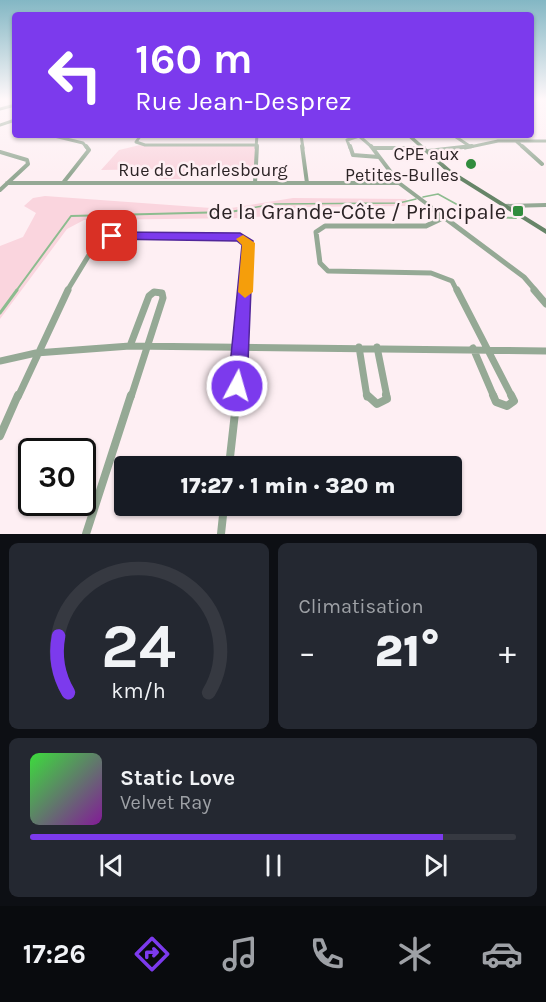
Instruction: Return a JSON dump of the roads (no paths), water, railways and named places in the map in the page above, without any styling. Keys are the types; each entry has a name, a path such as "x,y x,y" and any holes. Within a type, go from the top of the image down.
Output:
{"main road":[{"path":"412,138 449,171 546,232"}],"street":[{"path":"62,138 83,143 89,150 63,183"},
{"path":"139,138 136,142 145,145 257,145"},
{"path":"255,183 257,138"},
{"path":"301,138 307,183"},
{"path":"352,138 347,140 353,155 379,157"},
{"path":"360,138 373,148 399,183 525,277 546,304"},
{"path":"458,138 471,147"},
{"path":"373,148 426,150 516,141 546,141"},
{"path":"516,141 542,164"},
{"path":"0,152 27,160 28,164 0,190"},
{"name":"Rue de Charlesbourg","path":"7,183 399,183"},
{"path":"504,206 546,205"},
{"path":"446,217 426,226 325,226 316,232 320,263 328,271 431,273 444,276 452,281 514,401 507,406 496,402 473,348"},
{"path":"0,436 62,298 95,245 112,236 240,237 248,243 242,346 230,456"},
{"path":"86,534 164,296 159,292 149,296 130,346"},
{"path":"0,361 36,353 130,346 488,348 546,351"},
{"path":"359,347 367,398 377,404 387,399 377,347"},
{"path":"221,534 223,516"}],"waterway":[{"path":"423,197 438,194 467,210"},
{"path":"240,210 275,204 399,203 416,199"},
{"path":"16,291 71,216 229,212 249,209"},
{"path":"465,209 480,217 516,218"},
{"path":"0,313 17,290"}],"place":[{"name":"CPE aux Petites-Bulles","path":"471,164"},
{"name":"de la Grande-Côte / Principale","path":"518,211"}]}
